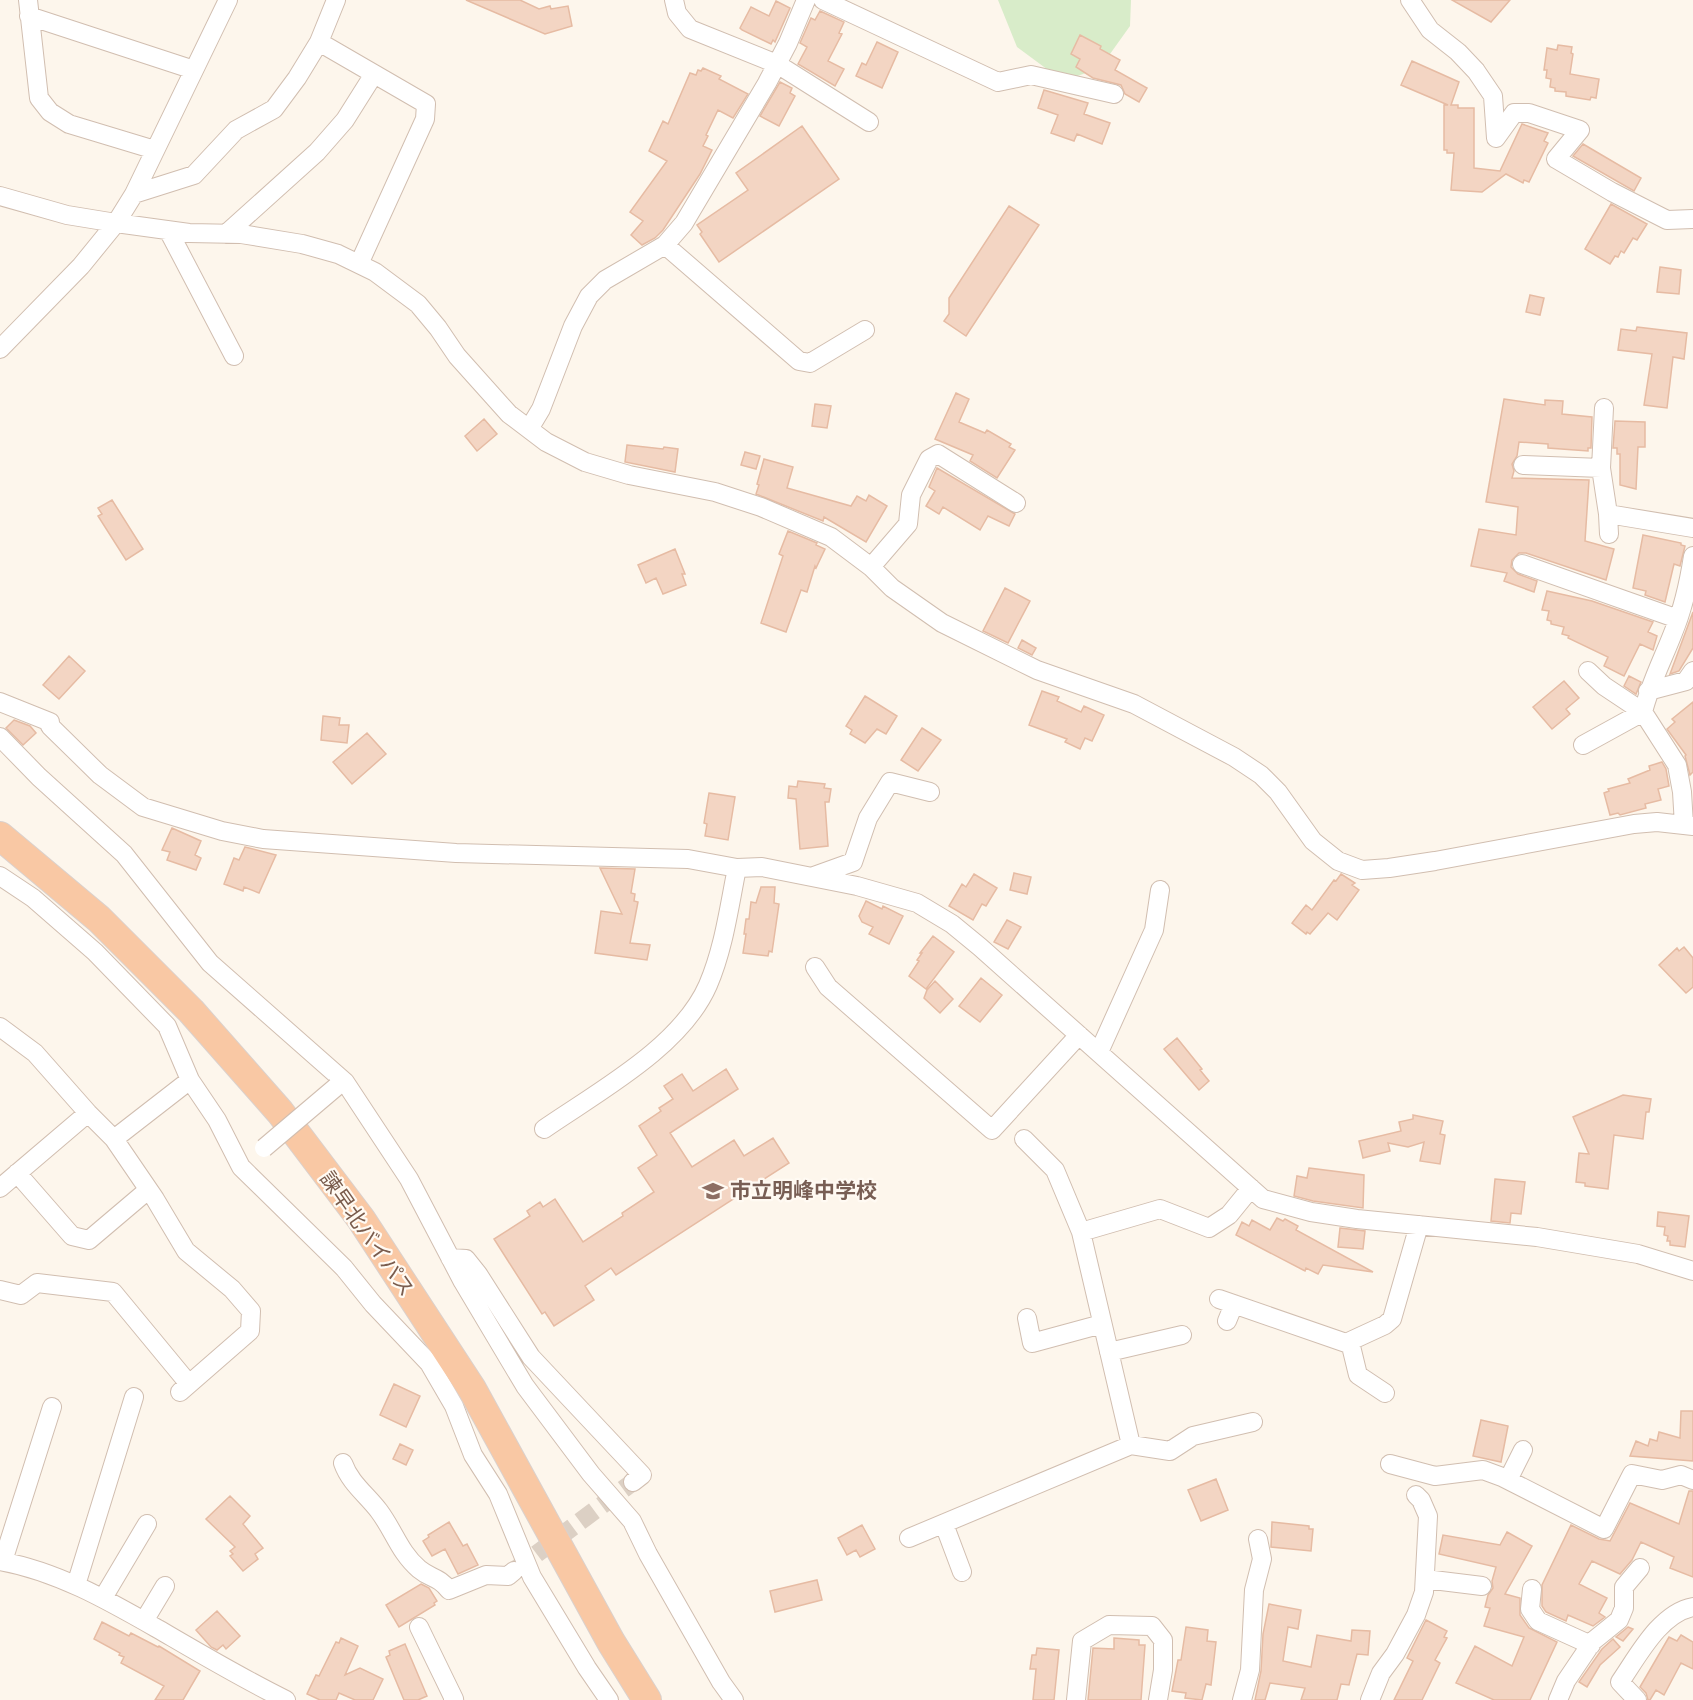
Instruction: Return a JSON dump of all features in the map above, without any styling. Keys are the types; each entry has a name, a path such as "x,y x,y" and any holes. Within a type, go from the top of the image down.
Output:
{"highway":[{"name":"諫早北バイパス","path":"0,836 99,919 191,1011 280,1112 361,1219 472,1389 611,1642 646,1700"}],"street":[{"path":"0,349 81,266 116,223 134,194 228,0"},
{"path":"134,194 194,175 236,130 274,109 320,42 336,0"},
{"path":"674,0 677,13 690,29 777,64 869,122"},
{"path":"530,429 541,409 573,326 589,296 605,279 665,245 684,222 777,64 806,0"},
{"path":"824,0 998,82 1031,75 1114,94"},
{"path":"1410,0 1430,30 1458,52 1476,71 1493,96 1496,138 1514,113 1529,114 1580,130 1556,159 1612,192 1667,220 1693,219"},
{"path":"155,150 69,124 50,112 39,98 29,8 194,70"},
{"path":"320,42 426,104 425,119 359,264"},
{"path":"226,234 317,153 345,120 374,74"},
{"path":"0,196 67,216 189,233 241,234 302,244 338,254 359,264 375,272 418,304 457,356 509,414 546,442 585,462 715,492 799,522 831,537 871,567 892,588 942,623 1037,670 1134,704 1234,758 1261,775 1278,792 1313,841 1338,861 1362,870 1435,861 1634,824 1657,822 1689,825 1677,765 1643,712 1620,698 1588,671"},
{"path":"168,230 234,356"},
{"path":"665,245 799,362 810,363 865,330"},
{"path":"1604,408 1601,468 1609,534"},
{"path":"871,567 908,524 911,495 929,459 938,454 1016,504"},
{"path":"1523,465 1601,468"},
{"path":"1608,514 1693,528"},
{"path":"1583,745 1643,712 1648,691 1678,619 1693,556"},
{"path":"1522,564 1678,619"},
{"path":"1648,691 1686,681 1693,671"},
{"path":"0,702 50,722 50,726 100,776 143,807 222,831 263,839 456,853 688,859 737,868 762,867 814,876 916,903 952,924 1263,1199 1311,1212 1419,1226 1537,1237 1638,1254 1693,1270"},
{"path":"0,737 39,777 124,854 210,963 340,1084 409,1179 450,1258 525,1386 591,1474 632,1521 648,1554 721,1682 734,1700"},
{"path":"814,876 853,862 868,818 890,782 930,792"},
{"path":"544,1129 662,1047 684,1023 708,986 719,950 737,868"},
{"path":"0,876 33,898 95,952 167,1026 190,1080 217,1120 241,1167 344,1268 429,1363 454,1406 473,1455 498,1494 532,1577 609,1700"},
{"path":"1099,1052 1123,1004 1154,930 1160,890"},
{"path":"815,967 828,987 992,1130 1079,1035"},
{"path":"0,1027 35,1053 114,1139 186,1251 232,1289 250,1311 250,1331 185,1388 113,1292 37,1283 21,1295 0,1290"},
{"path":"114,1139 190,1080"},
{"path":"241,1167 340,1084"},
{"path":"0,1188 88,1113"},
{"path":"1024,1139 1055,1170 1081,1232 1131,1445"},
{"path":"17,1173 72,1236 88,1240 148,1190"},
{"path":"1081,1232 1160,1209 1209,1228 1229,1215 1251,1188"},
{"path":"1227,1308 1346,1343 1385,1325 1392,1319 1419,1226"},
{"path":"450,1258 466,1259 531,1357 642,1475 633,1482"},
{"path":"1027,1318 1032,1343 1102,1324"},
{"path":"1109,1352 1182,1335"},
{"path":"1350,1341 1358,1376 1385,1393"},
{"path":"76,1585 134,1397"},
{"path":"52,1407 2,1561 76,1585 103,1598 286,1700"},
{"path":"909,1538 1131,1445 1170,1451 1193,1436 1253,1422"},
{"path":"1508,1480 1523,1450"},
{"path":"343,1463 346,1474 380,1512 399,1547 421,1571 441,1580 449,1590 486,1575 508,1576 514,1571"},
{"path":"1390,1464 1435,1476 1483,1470 1508,1480 1604,1529 1632,1474 1662,1480 1681,1475 1693,1480"},
{"path":"1370,1700 1382,1673 1416,1615 1424,1592 1428,1516 1421,1500 1416,1495"},
{"path":"103,1598 147,1524"},
{"path":"944,1524 962,1572"},
{"path":"1242,1700 1250,1670 1254,1590 1262,1559 1258,1539"},
{"path":"1558,1700 1566,1681 1591,1645 1619,1620 1624,1608 1624,1587 1640,1568"},
{"path":"1425,1579 1482,1586"},
{"path":"144,1621 165,1586"},
{"path":"1532,1589 1530,1609 1538,1621 1591,1645"},
{"path":"1637,1700 1620,1682 1654,1633 1676,1613 1693,1607"},
{"path":"1076,1700 1082,1641 1109,1624 1152,1626 1163,1640 1163,1670 1158,1700"},
{"path":"419,1627 453,1700"}],"green space":[{"path":"998,0 1131,0 1130,26 1100,68 1063,81 1017,47"}],"building":[{"path":"466,0 520,0 539,9 550,6 551,9 568,6 572,26 545,34"},
{"path":"1452,0 1510,0 1491,22"},
{"path":"776,1 790,8 775,42 773,40 771,44 740,28 751,7 769,16"},
{"path":"820,11 844,22 839,33 842,34 828,61 844,69 835,86 798,64 807,47 800,43 811,18 815,20"},
{"path":"1080,35 1101,46 1100,49 1120,60 1115,70 1147,88 1139,102 1125,94 1121,85 1093,78 1076,67 1080,59 1071,54"},
{"path":"877,42 898,52 882,88 856,76 862,63 866,65"},
{"path":"1558,45 1572,47 1570,74 1599,79 1596,98 1591,97 1590,100 1566,96 1566,92 1555,91 1555,88 1550,87 1551,79 1546,78 1547,70 1544,70 1547,48 1557,50"},
{"path":"1412,61 1459,82 1451,105 1458,105 1458,108 1474,108 1474,168 1500,171 1522,124 1548,133 1544,141 1548,143 1529,182 1524,180 1523,183 1506,174 1482,192 1451,190 1454,153 1447,153 1447,150 1444,150 1444,105 1448,105 1401,85"},
{"path":"703,68 721,76 719,79 748,94 733,118 718,110 703,146 712,150 700,174 663,230 655,238 642,245 631,235 643,221 630,212 667,161 649,151 663,121 668,124 690,73 696,75 698,70 701,71"},
{"path":"780,82 792,88 790,93 795,96 779,126 760,116"},
{"path":"1044,90 1088,103 1084,114 1110,123 1102,144 1077,134 1074,141 1051,133 1058,115 1038,108"},
{"path":"802,126 839,179 719,262 700,234 702,232 697,225 748,190 736,173"},
{"path":"1583,144 1641,178 1634,191 1573,156"},
{"path":"1611,204 1647,224 1637,240 1633,238 1624,253 1621,251 1610,264 1585,249"},
{"path":"1009,206 1039,225 966,336 944,321 949,314 949,298"},
{"path":"1660,267 1681,270 1679,294 1657,292"},
{"path":"1530,295 1544,298 1540,315 1526,312"},
{"path":"1637,327 1687,333 1684,359 1673,357 1667,408 1644,405 1652,354 1618,350 1621,329 1636,331"},
{"path":"956,393 969,399 959,422 985,433 987,430 1011,444 1009,447 1015,450 997,478 970,461 973,455 935,439"},
{"path":"1504,399 1545,405 1545,400 1563,401 1562,414 1592,417 1591,448 1588,448 1588,451 1548,448 1548,444 1519,442 1517,456 1512,464 1514,471 1512,478 1589,480 1585,541 1614,549 1606,580 1526,553 1519,553 1512,560 1511,567 1518,574 1537,581 1534,592 1504,581 1507,573 1471,566 1479,529 1516,535 1518,507 1486,502"},
{"path":"815,404 831,406 827,428 812,426"},
{"path":"484,419 497,434 477,451 465,436"},
{"path":"1615,421 1645,422 1645,447 1638,447 1636,489 1620,485 1620,454 1617,454 1617,448 1613,448"},
{"path":"627,445 678,449 675,472 625,462"},
{"path":"745,452 760,456 756,469 741,465"},
{"path":"764,459 793,467 787,488 851,506 857,496 866,501 869,495 887,506 866,542 824,517 823,521 756,494"},
{"path":"937,468 1015,514 1009,526 988,516 980,530 943,507 939,514 926,506 935,491 929,487"},
{"path":"112,500 143,549 126,560 98,516 102,514 98,508"},
{"path":"788,531 817,543 816,545 825,549 816,568 815,566 807,592 801,590 786,632 761,623 783,556 779,554"},
{"path":"1643,535 1681,543 1685,546 1680,566 1674,564 1665,602 1645,595 1646,591 1633,588"},
{"path":"675,549 685,574 682,574 686,585 663,594 656,578 646,583 638,565"},
{"path":"1005,588 1030,601 1008,643 983,631"},
{"path":"1547,591 1592,601 1653,622 1648,632 1657,636 1653,650 1640,644 1624,676 1604,666 1608,657 1568,638 1569,636 1562,634 1564,627 1551,624 1551,621 1547,620 1549,611 1542,610"},
{"path":"1693,612 1693,648 1679,671 1670,674"},
{"path":"1022,640 1036,648 1032,655 1018,648"},
{"path":"69,656 85,671 59,699 43,685"},
{"path":"1629,676 1641,682 1636,694 1624,686"},
{"path":"1564,681 1579,698 1566,709 1570,714 1552,729 1533,707"},
{"path":"1042,691 1059,697 1057,701 1081,712 1084,706 1104,715 1092,741 1085,738 1080,749 1065,742 1067,739 1029,725"},
{"path":"865,696 897,716 886,734 877,729 865,743 850,734 852,730 846,726"},
{"path":"1693,702 1693,772 1690,775 1686,755 1667,729 1675,722 1672,719"},
{"path":"323,716 340,718 339,725 349,725 347,743 321,740"},
{"path":"14,720 30,726 36,733 23,745 6,728"},
{"path":"922,728 941,740 918,771 901,760"},
{"path":"367,733 386,754 352,784 333,762"},
{"path":"1662,762 1666,769 1669,786 1658,789 1661,800 1645,804 1646,808 1620,815 1618,813 1610,815 1604,793 1609,791 1608,789 1630,783 1628,779 1650,770 1649,766"},
{"path":"798,781 825,784 824,788 831,789 829,802 825,802 828,846 800,849 796,799 788,798 789,786 797,787"},
{"path":"709,793 735,797 728,840 705,836 707,824 704,823"},
{"path":"172,828 201,841 195,855 201,858 196,870 167,860 170,852 162,850"},
{"path":"245,847 276,855 259,893 244,887 243,891 224,884 234,858 239,860"},
{"path":"600,868 635,869 631,893 635,894 634,901 638,902 630,943 650,945 647,960 595,953 601,911 622,914"},
{"path":"1014,873 1031,877 1027,894 1010,890"},
{"path":"974,874 997,888 986,906 982,904 973,920 949,906 962,884 966,887"},
{"path":"1341,874 1355,883 1352,885 1359,890 1337,920 1328,913 1310,934 1307,932 1306,934 1292,923 1306,905 1312,910"},
{"path":"761,887 775,887 774,903 779,904 772,952 769,951 768,956 743,953 746,919 749,919 751,902 756,903"},
{"path":"866,901 903,916 889,944 869,934 873,927 862,922 859,916"},
{"path":"1007,920 1021,927 1008,949 994,942"},
{"path":"933,936 954,952 926,989 909,976 919,961 917,960 922,953 920,953"},
{"path":"1684,947 1693,958 1693,987 1686,993 1659,965 1677,948 1679,951"},
{"path":"981,978 1002,995 980,1022 959,1006"},
{"path":"935,981 953,999 940,1013 924,998 927,990"},
{"path":"1177,1038 1209,1081 1199,1090 1164,1049"},
{"path":"726,1069 738,1089 670,1133 692,1167 734,1140 744,1156 773,1138 789,1163 616,1275 611,1268 585,1286 594,1300 554,1326 545,1312 542,1314 494,1239 530,1216 527,1211 540,1202 543,1207 555,1199 583,1242 623,1216 622,1213 654,1192 638,1168 657,1155 639,1126 661,1111 659,1108 673,1099 664,1086 682,1074 693,1091"},
{"path":"1623,1095 1651,1099 1649,1112 1646,1112 1643,1139 1614,1135 1608,1189 1585,1186 1585,1183 1576,1182 1579,1153 1589,1154 1573,1117"},
{"path":"1413,1115 1443,1121 1440,1134 1445,1135 1440,1164 1420,1161 1424,1142 1408,1147 1388,1143 1390,1151 1363,1158 1359,1141 1401,1131 1399,1122 1413,1119"},
{"path":"1309,1168 1364,1175 1363,1208 1294,1196 1297,1176 1307,1178"},
{"path":"1495,1179 1525,1182 1521,1214 1511,1213 1510,1223 1491,1221"},
{"path":"1658,1212 1689,1216 1685,1247 1670,1245 1670,1241 1667,1241 1668,1236 1664,1235 1665,1227 1657,1226"},
{"path":"1277,1218 1283,1221 1285,1219 1298,1226 1296,1230 1373,1272 1323,1265 1318,1274 1306,1268 1305,1271 1236,1235 1242,1222 1249,1226 1252,1220 1270,1230"},
{"path":"1340,1228 1365,1231 1363,1249 1338,1247"},
{"path":"394,1384 420,1396 406,1427 380,1415"},
{"path":"1681,1411 1693,1411 1693,1461 1630,1456 1636,1441 1648,1446 1650,1439 1657,1441 1659,1432 1680,1438"},
{"path":"1481,1420 1508,1426 1501,1462 1473,1456"},
{"path":"400,1444 413,1450 406,1465 393,1459"},
{"path":"1216,1479 1228,1510 1201,1521 1188,1490"},
{"path":"1689,1491 1693,1491 1693,1577 1670,1568 1674,1557 1641,1542 1632,1560 1620,1574 1592,1561 1579,1584 1607,1598 1599,1613 1605,1617 1593,1626 1568,1615 1566,1621 1546,1612 1542,1606 1542,1585 1571,1525 1599,1539 1610,1541 1630,1503 1679,1524"},
{"path":"230,1496 250,1516 243,1524 263,1548 255,1554 258,1559 243,1571 230,1556 233,1554 230,1551 235,1547 206,1519"},
{"path":"449,1522 463,1546 467,1544 478,1565 458,1574 445,1549 432,1556 423,1541 429,1537 428,1535"},
{"path":"1272,1522 1309,1526 1309,1529 1313,1529 1311,1551 1271,1547"},
{"path":"862,1525 875,1549 860,1557 856,1550 847,1555 838,1538"},
{"path":"1507,1532 1532,1546 1505,1594 1520,1598 1520,1615 1529,1628 1557,1642 1530,1700 1494,1700 1456,1683 1475,1646 1512,1666 1524,1637 1484,1626 1490,1608 1485,1607 1488,1595 1493,1588 1492,1581 1496,1567 1439,1554 1443,1535 1500,1545"},
{"path":"817,1580 822,1600 775,1612 770,1591"},
{"path":"421,1584 429,1588 437,1601 435,1605 399,1627 386,1605"},
{"path":"1269,1604 1301,1610 1298,1629 1288,1627 1283,1661 1311,1667 1317,1635 1351,1641 1352,1630 1370,1631 1368,1655 1357,1654 1349,1685 1341,1684 1337,1700 1301,1700 1305,1688 1270,1683 1265,1700 1255,1700"},
{"path":"217,1611 240,1636 226,1649 223,1645 217,1650 211,1647 196,1630"},
{"path":"1426,1620 1447,1631 1444,1637 1447,1638 1435,1660 1440,1663 1422,1700 1394,1700 1413,1661 1407,1658"},
{"path":"102,1622 129,1636 131,1633 159,1646 200,1671 183,1700 155,1700 164,1686 121,1663 124,1657 119,1655 120,1653 94,1639"},
{"path":"1186,1627 1208,1630 1207,1641 1216,1642 1211,1685 1206,1684 1202,1700 1185,1698 1186,1693 1172,1691 1178,1660 1181,1660"},
{"path":"1628,1627 1633,1629 1623,1641 1616,1637"},
{"path":"1681,1635 1693,1642 1693,1669 1681,1663 1664,1695 1656,1690 1648,1700 1646,1693 1640,1687 1669,1637 1677,1641"},
{"path":"341,1638 358,1646 345,1675 360,1668 383,1679 373,1700 355,1700 339,1693 336,1700 320,1700 307,1694 336,1642 339,1643"},
{"path":"1114,1638 1139,1640 1139,1645 1145,1645 1141,1700 1088,1700 1093,1648 1114,1649"},
{"path":"1613,1639 1620,1647 1600,1665 1587,1687 1579,1682 1602,1649"},
{"path":"405,1644 427,1696 418,1700 404,1700 386,1657 390,1655 389,1651"},
{"path":"1037,1648 1059,1650 1054,1700 1033,1700 1036,1669 1030,1669 1032,1655 1036,1655"}],"tunnel":[{"path":"515,1570 633,1482"}],"place":[{"name":"市立明峰中学校","path":"713,1191"}]}
